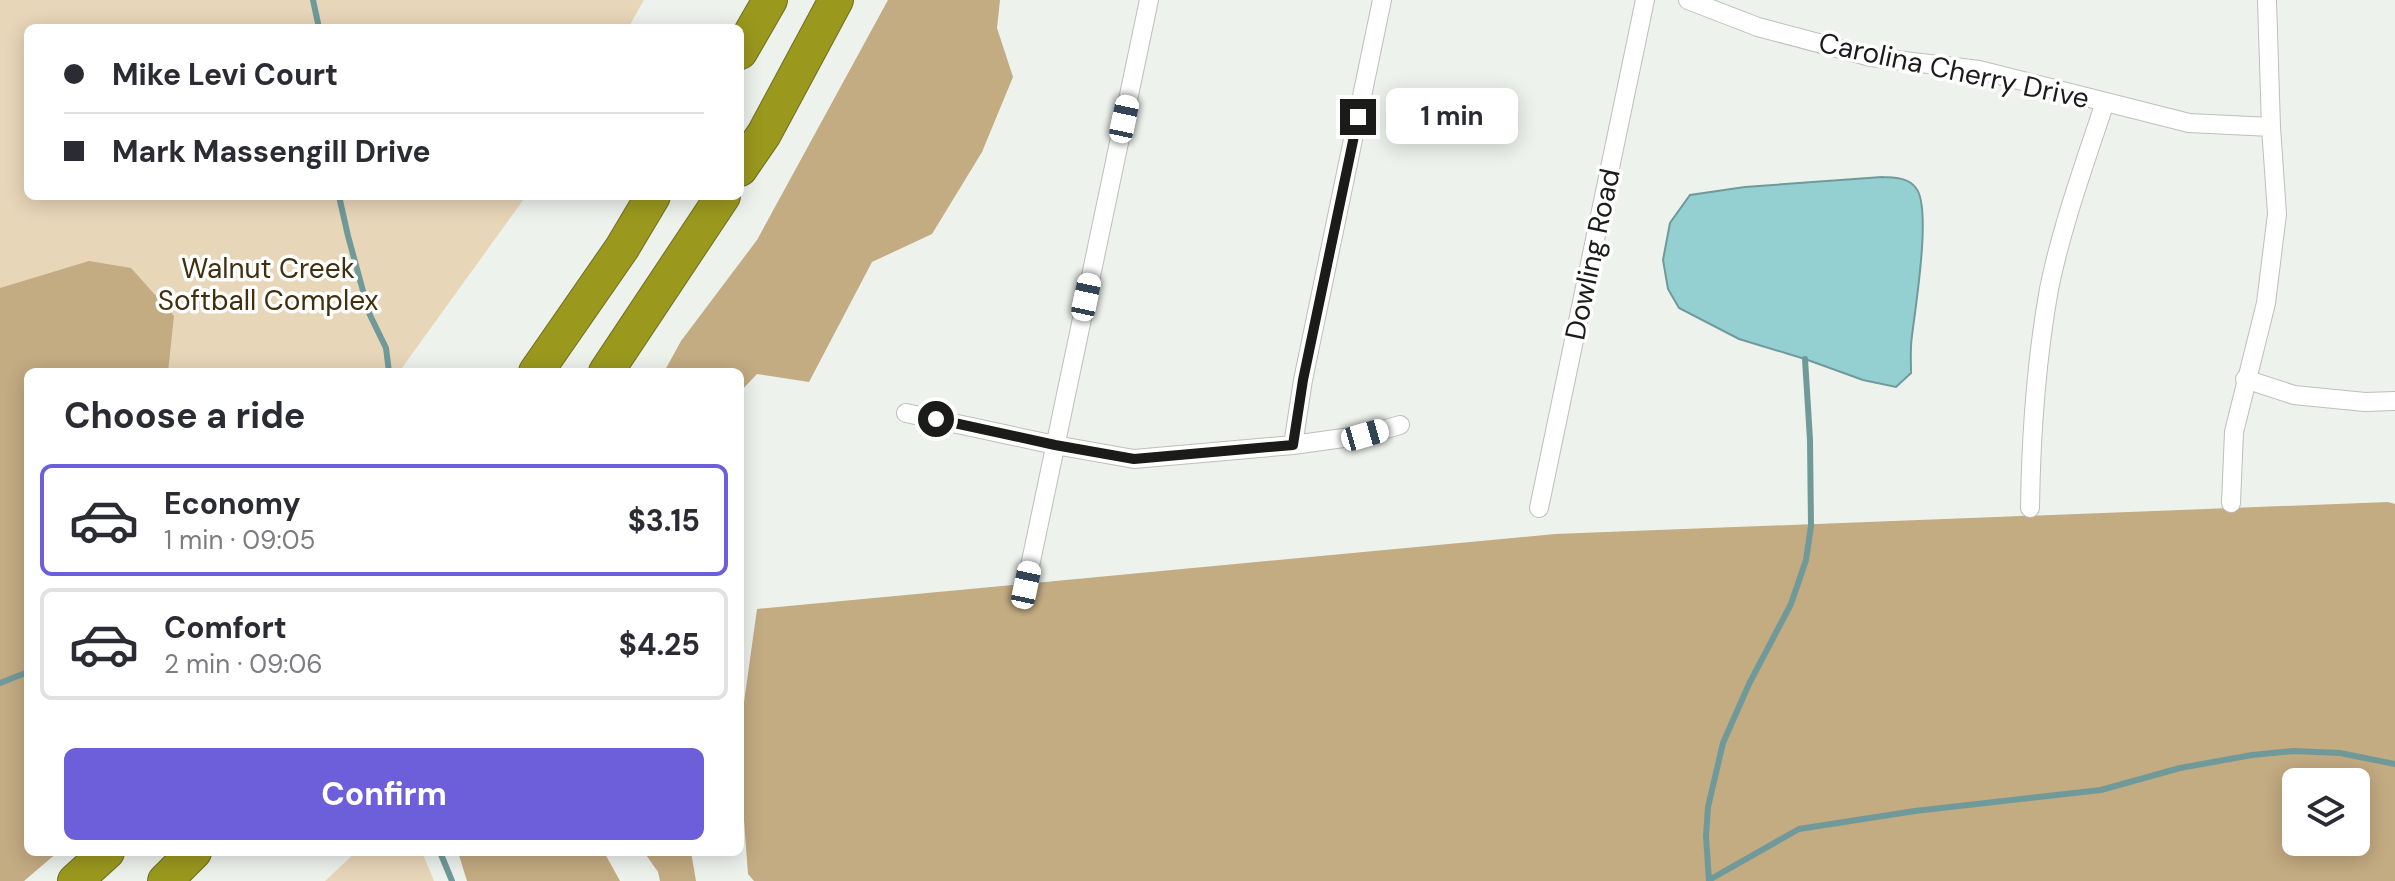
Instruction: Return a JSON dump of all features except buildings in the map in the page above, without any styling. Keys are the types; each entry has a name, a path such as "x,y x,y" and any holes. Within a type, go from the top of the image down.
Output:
{"highway":[{"path":"744,45 770,0"},
{"path":"744,163 764,134 836,0"},
{"path":"539,368 622,248 651,200"},
{"path":"609,368 720,200"},
{"path":"75,881 103,856"},
{"path":"165,881 190,856"}],"street":[{"path":"1026,585 1149,0"},
{"path":"1293,445 1303,380 1382,0"},
{"name":"Dowling Road","path":"1539,508 1645,0"},
{"name":"Carolina Cherry Drive","path":"1688,0 1758,27 1871,57 1979,70 2189,123 2271,127"},
{"path":"2231,503 2234,432 2266,303 2277,214 2267,0"},
{"path":"2030,508 2032,426 2050,287 2072,203 2105,102"},
{"path":"2245,379 2294,395 2365,402 2395,401"},
{"path":"906,413 1134,459 1293,445 1365,435 1400,425"}],"green space":[{"name":"Walnut Creek Softball Complex","path":"0,0 644,0 630,24 24,24 24,200 523,200 402,368 24,368 24,386 0,471"},
{"path":"352,856 424,856 434,881 325,881"}],"shaded area":[{"path":"888,0 1000,0 997,28 1013,77 982,152 932,234 872,262 809,382 757,374 744,388 744,368 666,368 681,341 757,240"},
{"path":"89,261 131,268 174,316 168,368 24,368 24,856 53,856 24,881 0,881 0,288"},
{"path":"2395,504 2395,881 754,881 748,874 744,820 744,702 757,609 1555,534"},
{"path":"459,856 606,856 620,881 467,881"},
{"path":"647,856 692,856 696,881 660,881 658,872"}],"water":[{"path":"1882,177 1913,184 1921,199 1923,216 1911,373 1896,387 1863,380 1739,339 1679,308 1668,289 1663,260 1670,223 1690,195 1745,187"}],"waterway":[{"path":"313,0 318,24"},
{"path":"340,200 369,313 386,348 388,368"},
{"path":"1709,881 1708,807 1723,743 1749,684 1791,604 1806,560 1811,526 1805,359"},
{"path":"0,683 24,674"},
{"path":"1709,880 1799,829 1915,811 2101,790 2180,768 2252,755 2294,751 2340,753 2395,764"},
{"path":"442,856 452,881"}],"route":[{"path":"936,419 1134,459 1293,445 1303,380 1358,117"}]}
